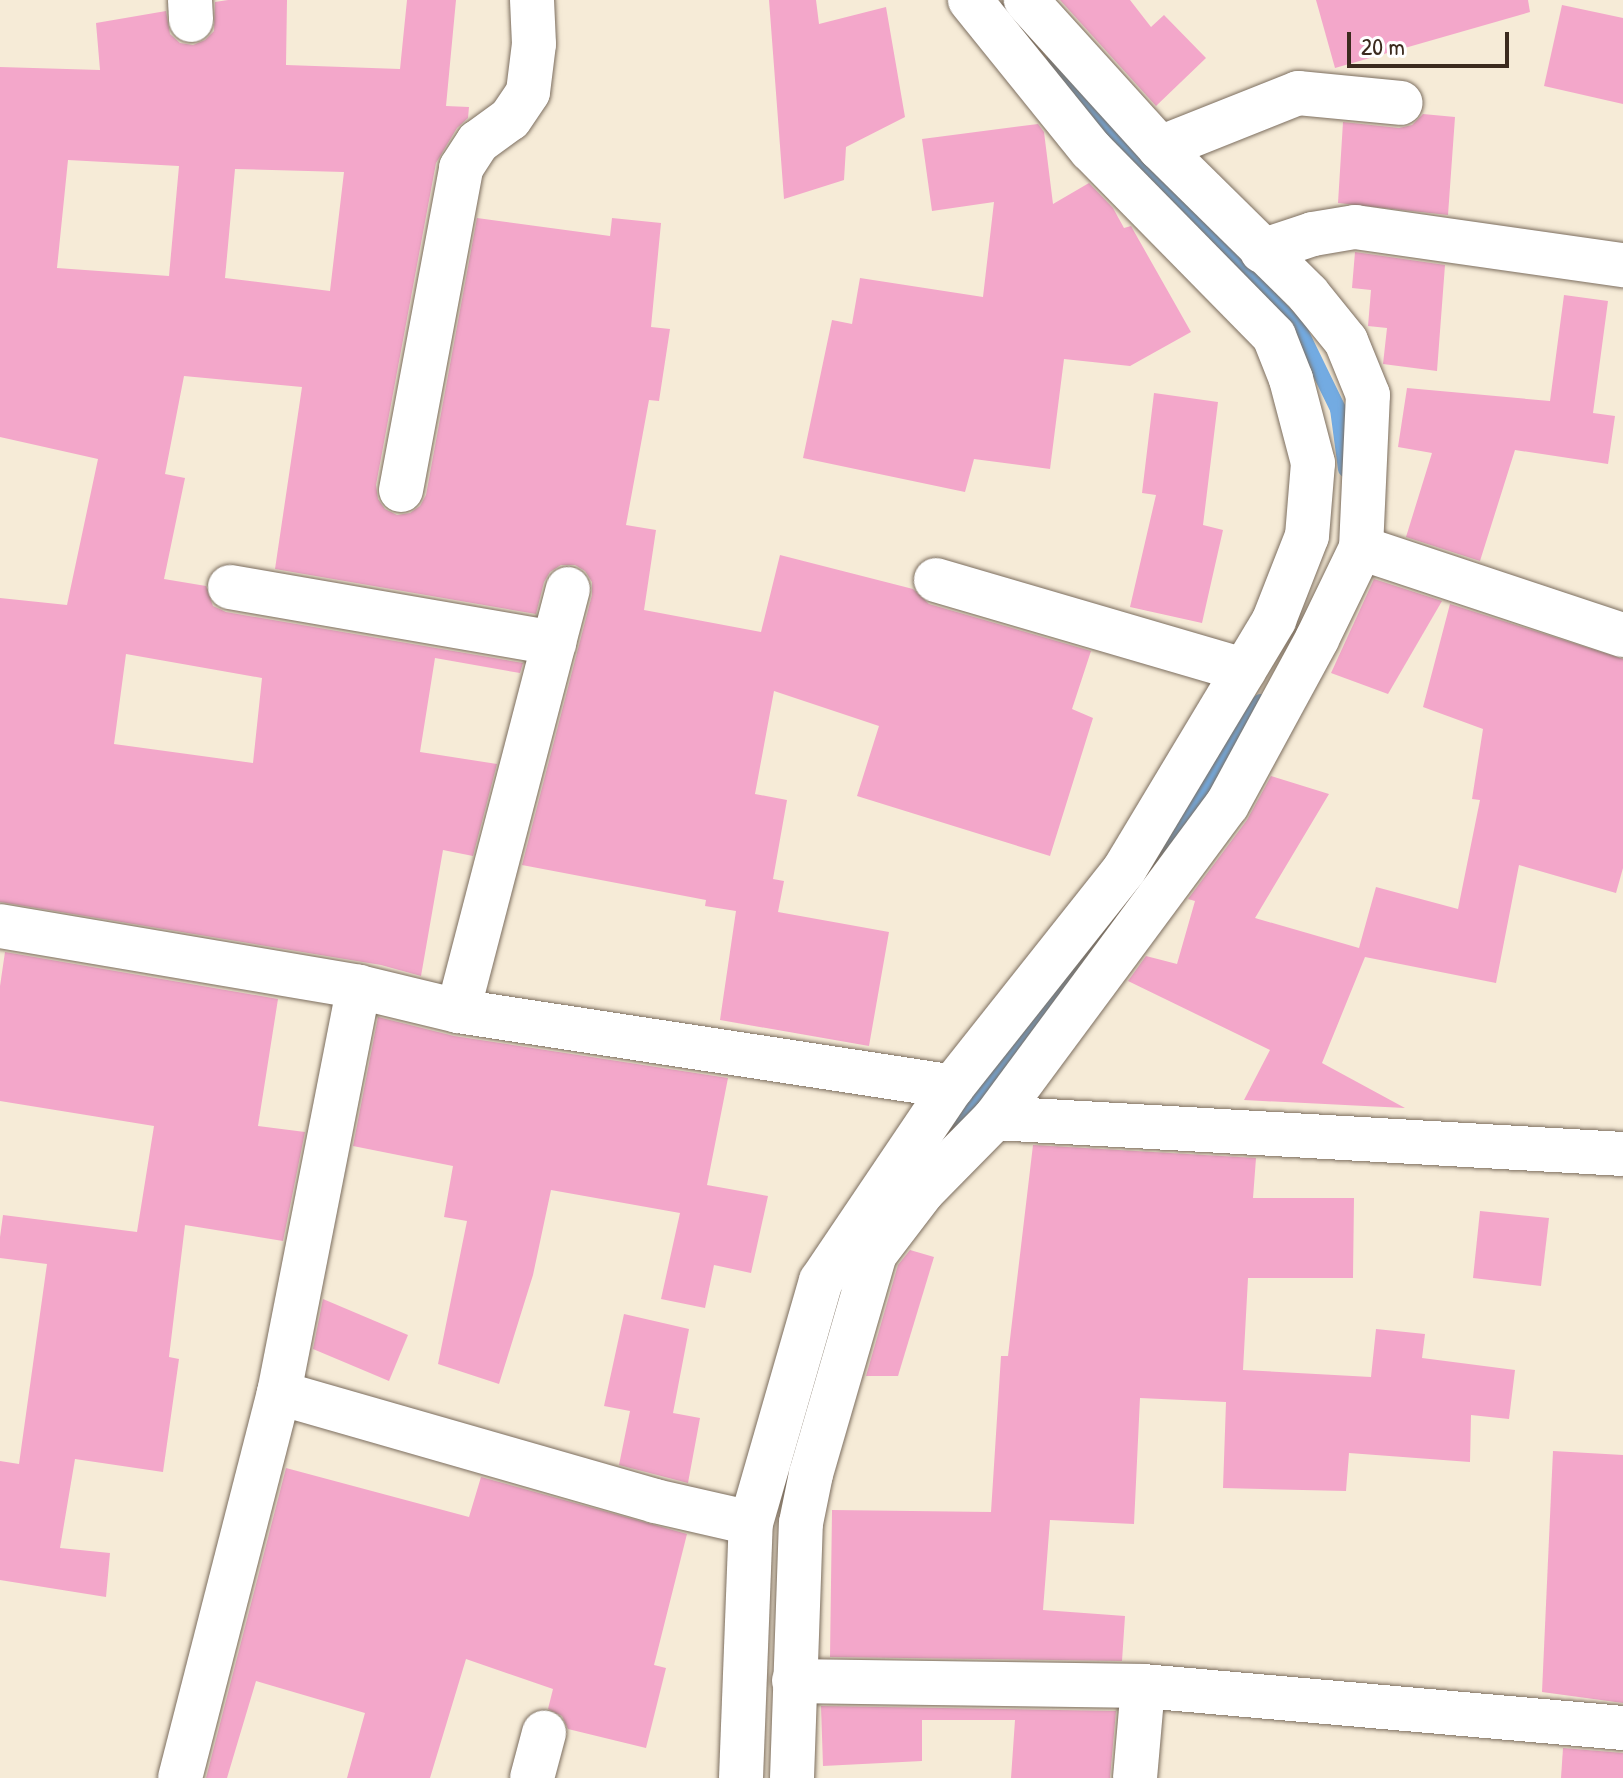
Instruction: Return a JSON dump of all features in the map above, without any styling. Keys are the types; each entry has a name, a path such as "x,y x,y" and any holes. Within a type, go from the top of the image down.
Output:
{"street":[{"path":"401,490 461,168 478,142 510,119 528,92 534,44 532,0"},
{"path":"741,1778 751,1523 821,1281 952,1087 1124,870 1274,620 1307,536 1313,463 1291,379 1274,336 1091,150 970,0"},
{"path":"792,1778 801,1523 811,1474 875,1254 923,1191 995,1118 1227,805 1317,639 1361,548 1368,395 1346,341 1308,294 1160,148 1026,0"},
{"path":"1160,148 1298,93 1401,103"},
{"path":"1262,251 1313,234 1355,227 1623,265"},
{"path":"1361,548 1623,635"},
{"path":"936,580 1244,670"},
{"path":"230,587 554,643"},
{"path":"458,1011 568,589"},
{"path":"0,926 359,987 458,1011 952,1087"},
{"path":"180,1778 279,1393 359,987"},
{"path":"995,1118 1623,1154"},
{"path":"279,1393 655,1501 751,1523"},
{"path":"794,1681 1143,1686 1623,1728"},
{"path":"1135,1778 1143,1686"},
{"path":"532,1778 544,1733"}],"building":[{"path":"287,0 286,65 400,69 407,0 456,0 446,106 469,107 468,118 457,128 436,163 376,485 378,499 385,509 397,515 410,513 420,506 426,495 477,218 610,236 612,218 661,223 651,327 670,329 659,401 649,400 626,525 656,530 644,610 761,632 780,555 913,589 929,604 1091,651 1072,709 1093,718 1050,856 857,796 879,726 774,691 755,794 787,800 773,879 784,881 778,912 889,932 869,1046 720,1020 736,911 705,906 706,900 522,865 592,595 592,582 585,571 575,565 561,565 550,572 544,582 536,614 275,569 302,387 184,376 165,474 185,478 164,579 206,586 213,606 226,612 523,663 520,673 435,658 420,752 497,764 473,856 443,850 421,976 381,965 0,902 0,598 67,605 98,459 0,437 0,67 100,70 96,23 166,11 170,34 180,43 193,45 205,40 214,31 215,2","holes":["68,160 179,166 169,276 57,268","235,169 344,172 330,291 225,278","126,654 262,678 253,763 114,744"]},
{"path":"769,0 816,0 819,24 886,7 905,117 846,147 844,180 784,199"},
{"path":"1060,0 1130,0 1151,27 1164,15 1206,58 1156,106"},
{"path":"1316,0 1528,0 1530,12 1335,68"},
{"path":"1562,5 1623,18 1623,104 1544,86"},
{"path":"1423,114 1455,117 1448,215 1338,203 1343,122 1399,128 1412,125"},
{"path":"1038,124 1044,132 1053,204 1089,183 1113,208 1124,228 1131,226 1191,332 1130,366 1064,359 1050,469 974,459 965,492 803,458 832,320 852,324 860,278 983,297 994,202 932,211 922,139"},
{"path":"1355,252 1445,265 1437,371 1383,364 1387,328 1368,326 1371,290 1352,288"},
{"path":"1564,295 1608,301 1593,413 1615,416 1608,464 1515,450 1480,561 1406,537 1432,453 1398,447 1407,388 1550,401"},
{"path":"1154,393 1218,402 1203,525 1223,530 1202,623 1130,607 1156,495 1142,493"},
{"path":"1374,579 1442,601 1388,694 1331,673"},
{"path":"1450,604 1623,659 1623,868 1616,893 1519,865 1496,983 1365,957 1322,1063 1405,1108 1244,1100 1270,1050 1128,981 1146,956 1177,964 1195,901 1188,899 1247,820 1271,776 1329,794 1255,918 1359,948 1376,887 1458,909 1480,800 1472,799 1483,729 1423,707"},
{"path":"5,952 278,999 258,1126 305,1132 283,1241 185,1225 169,1357 179,1359 163,1472 75,1459 60,1548 110,1553 106,1597 0,1580 0,1461 19,1464 47,1264 0,1258 0,1237 3,1215 137,1232 154,1126 0,1101 0,986"},
{"path":"378,1017 454,1036 728,1078 707,1185 768,1196 751,1273 714,1265 705,1308 661,1299 680,1213 551,1190 533,1275 499,1384 438,1364 467,1221 444,1217 453,1166 353,1146"},
{"path":"1033,1145 1256,1158 1253,1198 1354,1198 1353,1278 1248,1278 1243,1370 1371,1377 1376,1329 1425,1334 1422,1358 1515,1370 1509,1419 1471,1415 1470,1462 1349,1453 1346,1491 1223,1488 1226,1402 1140,1398 1134,1524 1050,1520 1043,1610 1125,1616 1122,1661 830,1657 832,1510 991,1512 1001,1356 1008,1356"},
{"path":"1480,1211 1549,1218 1541,1286 1473,1278"},
{"path":"910,1250 934,1257 898,1376 866,1376 898,1265"},
{"path":"323,1299 408,1335 389,1381 313,1349"},
{"path":"624,1314 689,1329 673,1413 700,1418 688,1483 619,1465 630,1411 604,1406"},
{"path":"1553,1451 1623,1455 1623,1703 1542,1692"},
{"path":"286,1468 469,1517 481,1477 687,1534 654,1665 666,1668 646,1748 568,1729 562,1716 548,1709 553,1689 466,1659 430,1778 347,1778 365,1713 256,1681 227,1778 206,1778"},
{"path":"821,1706 1116,1711 1110,1778 1011,1778 1015,1720 922,1720 922,1761 823,1766"},
{"path":"1563,1748 1623,1753 1623,1778 1561,1778"}],"waterway":[{"path":"1054,61 1080,96 1299,329 1338,409 1346,469"},
{"path":"1135,889 1260,702"},
{"path":"948,1139 1121,908"}]}
